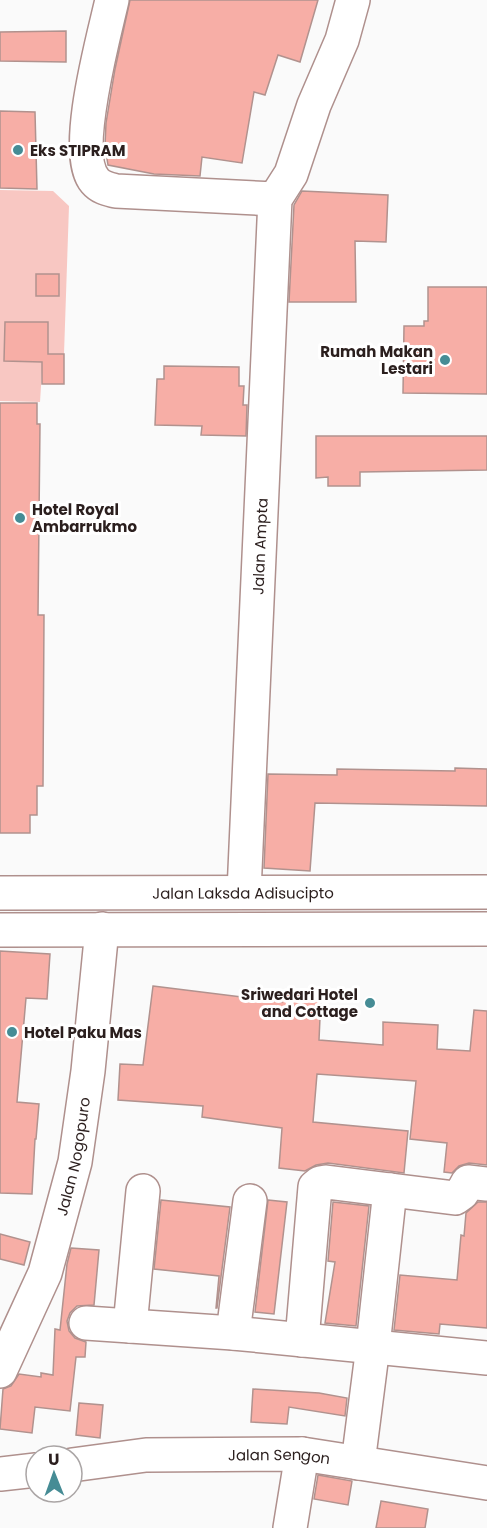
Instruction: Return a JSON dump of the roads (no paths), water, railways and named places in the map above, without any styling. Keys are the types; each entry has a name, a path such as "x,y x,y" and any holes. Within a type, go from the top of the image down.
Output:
{"street":[{"path":"112,0 97,65 86,132 87,163 95,181 107,189 116,190 275,199 291,174 314,105 342,40 353,0"},
{"name":"Jalan Ampta","path":"244,892 275,199"},
{"name":"Jalan Laksda Adisucipto","path":"0,893 487,892"},
{"name":"Jalan Nogopuro","path":"0,1371 45,1273 75,1162 88,1071 102,929"},
{"path":"0,930 487,929"},
{"path":"303,1340 315,1187 326,1182 455,1198 462,1193 468,1182 487,1184"},
{"path":"358,1462 390,1190"},
{"path":"130,1326 143,1191"},
{"path":"233,1333 249,1201"},
{"path":"86,1323 233,1333 487,1358"},
{"path":"291,1528 302,1454"},
{"name":"Jalan Sengon","path":"84,1463 147,1455 302,1454 487,1483"},
{"path":"0,1473 24,1471"}],"place":[{"name":"Eks STIPRAM","path":"18,150"},
{"name":"Rumah Makan Lestari","path":"445,360"},
{"name":"Hotel Royal Ambarrukmo","path":"20,518"},
{"name":"Sriwedari Hotel and Cottage","path":"370,1003"},
{"name":"Hotel Paku Mas","path":"12,1032"}]}
